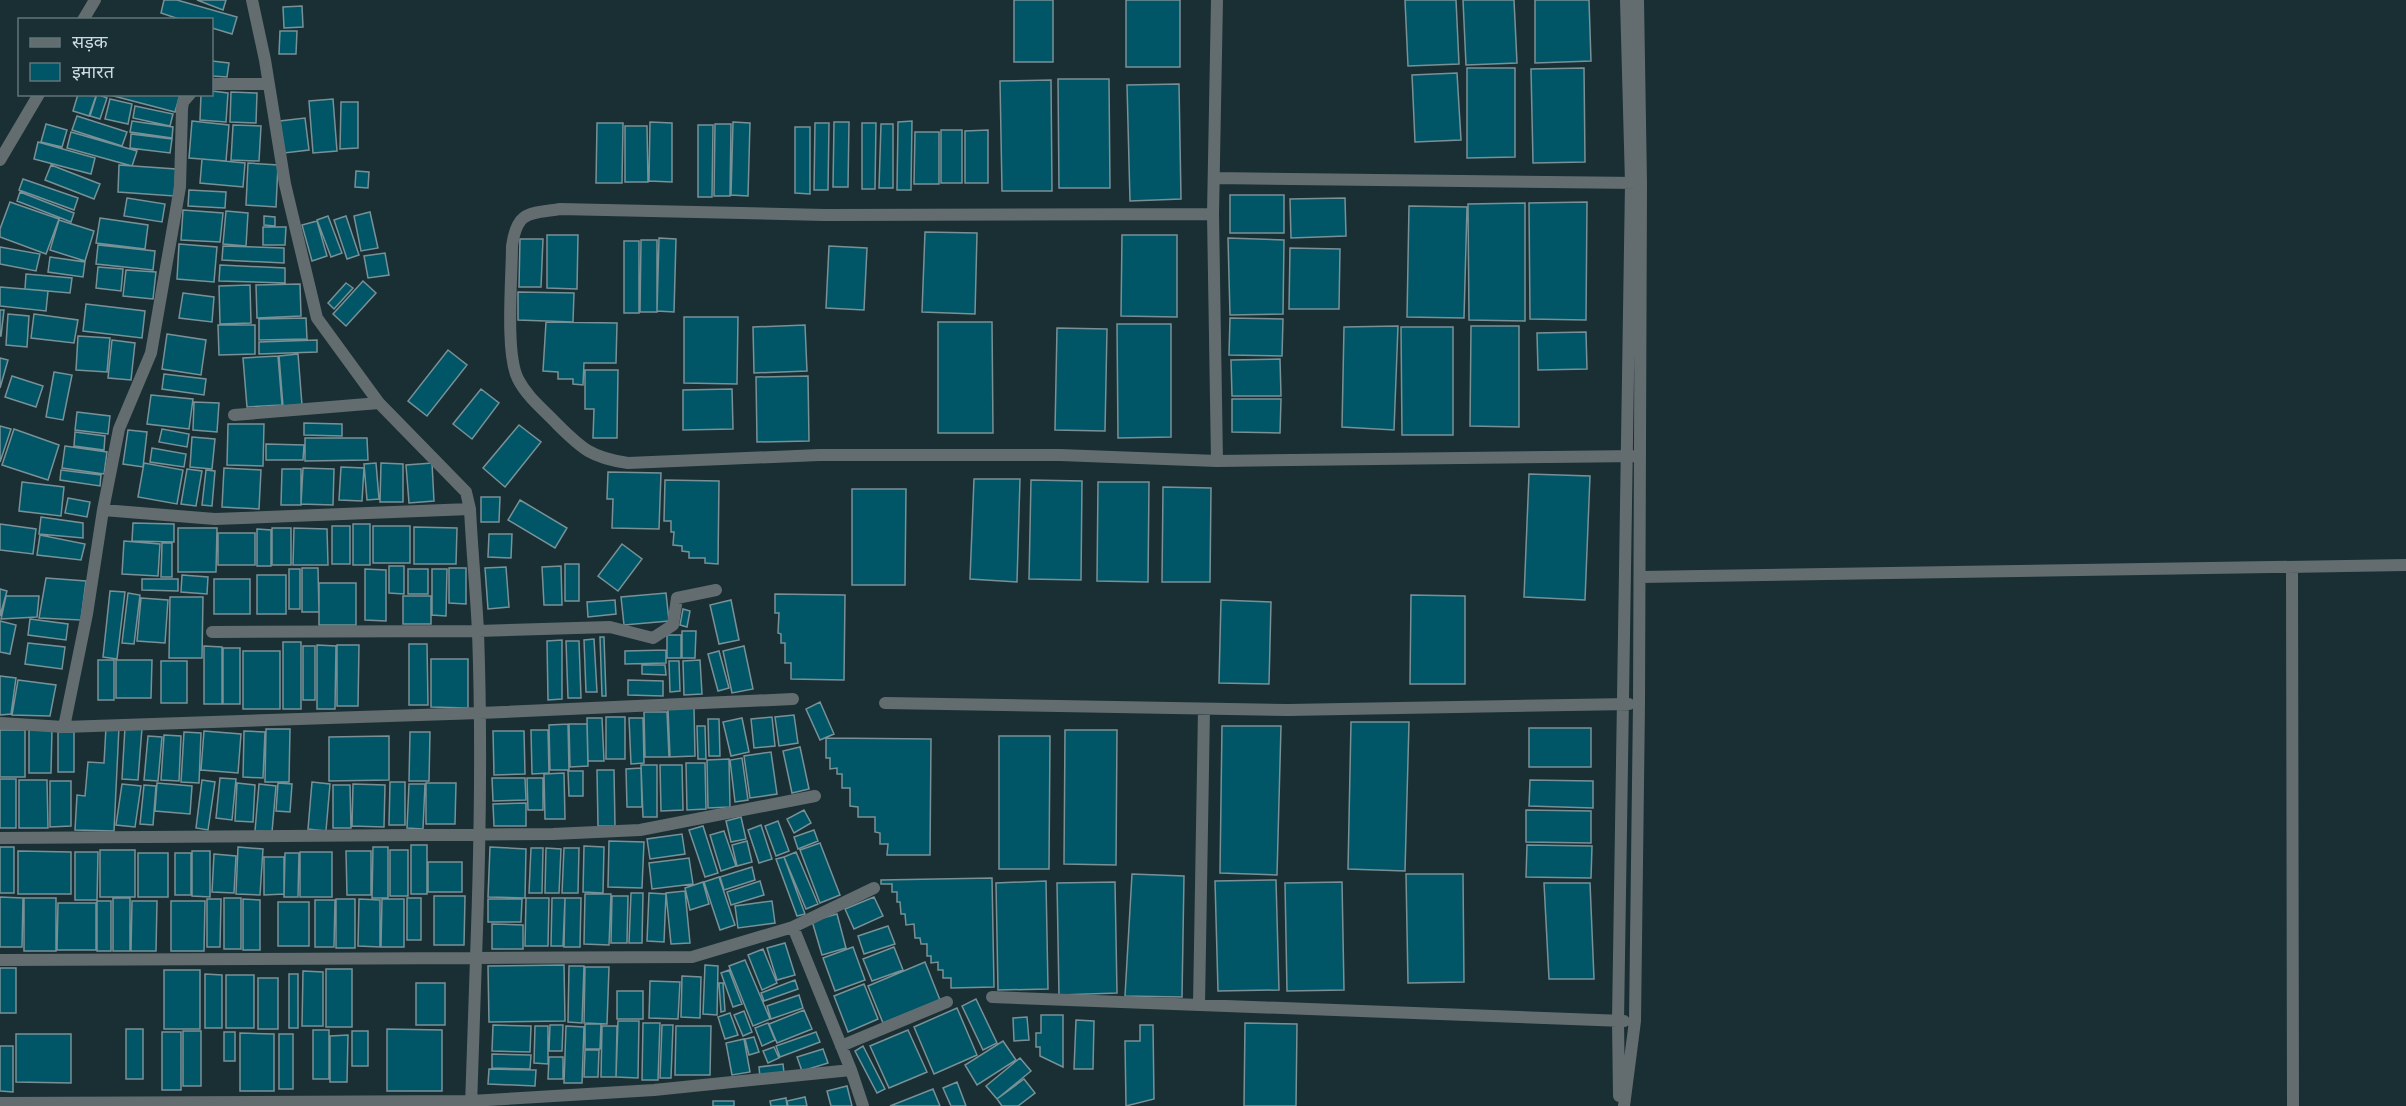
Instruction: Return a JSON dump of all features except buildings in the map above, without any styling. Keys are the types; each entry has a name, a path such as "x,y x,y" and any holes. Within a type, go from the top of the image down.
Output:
{"street":[{"path":"84,18 95,0"},
{"path":"252,0 269,84 285,184 317,318 379,403 466,492 470,509 478,631 481,834 471,1103"},
{"path":"1217,0 1213,214 1217,461"},
{"path":"1620,1106 1618,1020 1625,455 1636,183 1626,0"},
{"path":"1624,1106 1635,1021 1640,577 1636,183 1638,0"},
{"path":"213,84 269,84"},
{"path":"0,159 38,96"},
{"path":"64,727 119,429 151,353 180,187 182,109 183,102 188,96"},
{"path":"1214,178 1636,183"},
{"path":"1213,214 825,214 560,209 530,213 519,219 514,231 511,349 517,378 525,391 579,447 608,460 627,463 819,455 1060,455 1217,461 1640,456"},
{"path":"234,415 379,403"},
{"path":"103,510 215,519 470,509"},
{"path":"1640,577 2406,565"},
{"path":"2292,567 2293,1106"},
{"path":"212,632 478,631 610,627 653,638 673,625 677,598 716,590"},
{"path":"0,723 64,727 238,719 480,713 793,699"},
{"path":"885,703 1288,710 1639,704"},
{"path":"1199,1005 1204,709"},
{"path":"0,838 553,834 640,830 815,796"},
{"path":"0,960 692,957 793,927 874,888"},
{"path":"793,927 851,1070 863,1106"},
{"path":"992,997 1635,1021"},
{"path":"841,1046 946,1002"},
{"path":"0,1103 471,1103 654,1090 851,1070"}]}
